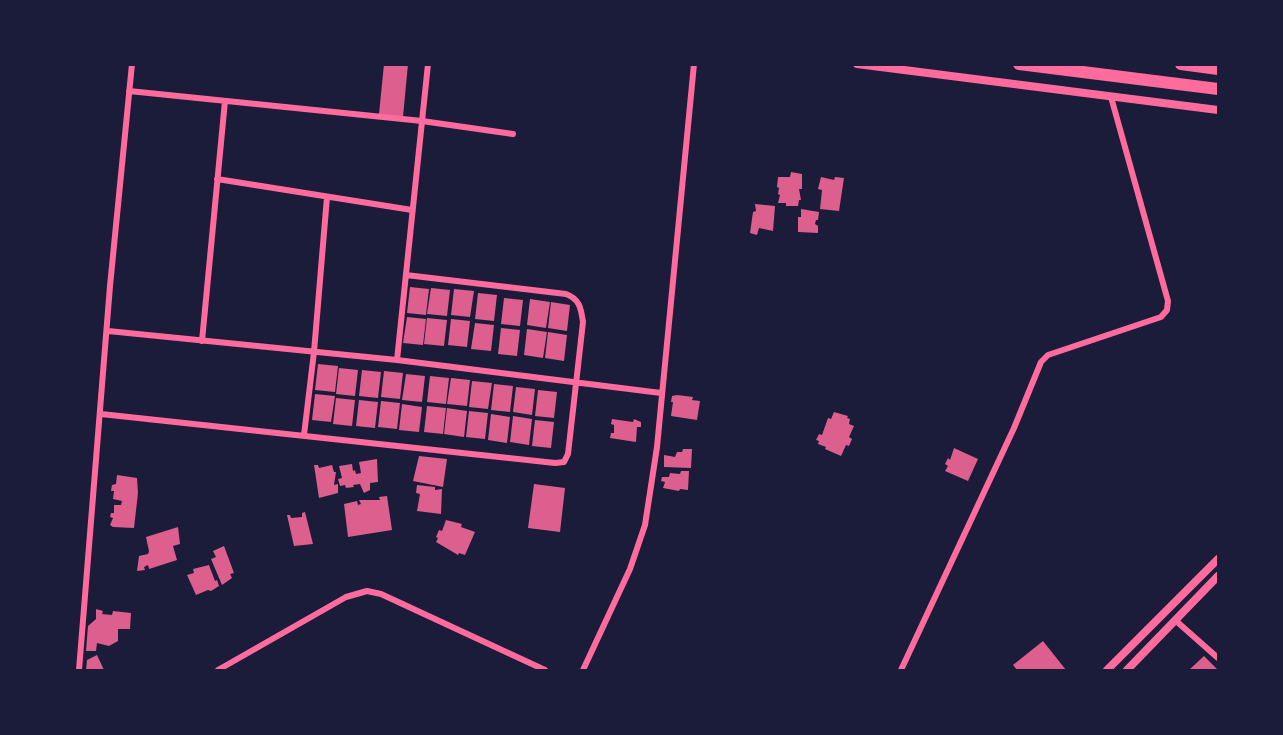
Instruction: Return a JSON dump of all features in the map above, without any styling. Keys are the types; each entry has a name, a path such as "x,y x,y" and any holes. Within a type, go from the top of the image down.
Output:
{"highway":[{"path":"1019,64 1218,89"},
{"path":"1181,64 1218,69"}],"street":[{"path":"79,670 132,64"},
{"path":"397,360 428,64"},
{"path":"583,670 630,569 645,525 657,447 694,64"},
{"path":"857,64 1218,110"},
{"path":"129,91 422,121 513,134"},
{"path":"901,670 1014,428 1041,362 1048,355 1161,317 1167,310 1168,301 1111,97"},
{"path":"202,341 225,101"},
{"path":"217,179 412,210"},
{"path":"304,435 314,352 327,196"},
{"path":"101,414 555,463 564,462 568,454 583,322 580,305 575,297 566,294 406,275"},
{"path":"108,331 397,360 661,393"},
{"path":"1107,670 1218,559"},
{"path":"1127,670 1218,576"},
{"path":"218,670 346,597 367,591 381,594 545,670"},
{"path":"1175,620 1218,657"}],"building":[{"path":"384,64 408,64 403,117 379,114"},
{"path":"791,172 802,174 802,189 799,189 801,200 798,206 778,203 780,195 777,187 778,177 790,177"},
{"path":"821,177 834,180 835,177 844,178 839,211 820,209 822,190 818,189"},
{"path":"755,204 775,206 773,231 759,228 757,235 750,233 753,212 756,211"},
{"path":"801,209 819,212 815,224 818,226 818,233 798,232 798,217 801,217"},
{"path":"410,287 429,289 426,315 407,313"},
{"path":"431,288 450,290 447,316 427,314"},
{"path":"454,289 474,291 470,317 451,315"},
{"path":"478,293 497,295 494,321 475,319"},
{"path":"504,298 523,300 520,326 501,324"},
{"path":"530,299 550,302 546,328 527,325"},
{"path":"551,302 570,305 567,331 548,328"},
{"path":"407,317 426,319 423,345 403,343"},
{"path":"427,318 447,320 444,346 424,344"},
{"path":"451,319 470,321 467,347 448,345"},
{"path":"475,323 494,325 491,351 471,349"},
{"path":"501,328 520,330 517,356 498,354"},
{"path":"527,329 547,332 543,358 524,355"},
{"path":"548,332 567,335 564,361 545,358"},
{"path":"318,364 338,366 335,392 315,390"},
{"path":"339,368 358,370 355,396 336,394"},
{"path":"362,370 381,372 378,398 359,396"},
{"path":"384,371 403,373 400,399 381,397"},
{"path":"406,374 425,376 422,402 402,400"},
{"path":"430,376 449,378 446,404 427,402"},
{"path":"451,378 470,380 467,406 447,404"},
{"path":"472,381 492,383 488,409 469,407"},
{"path":"494,384 513,386 510,412 491,410"},
{"path":"516,387 535,389 532,415 513,412"},
{"path":"538,390 557,392 554,418 535,416"},
{"path":"315,394 335,396 331,422 312,420"},
{"path":"672,396 693,397 692,400 700,401 697,420 671,416"},
{"path":"336,398 355,400 352,426 333,424"},
{"path":"359,400 378,402 375,428 356,426"},
{"path":"381,401 400,403 397,429 378,427"},
{"path":"402,404 422,407 419,432 399,430"},
{"path":"427,406 446,408 443,434 424,432"},
{"path":"447,408 467,411 464,437 444,434"},
{"path":"469,411 488,413 485,439 466,437"},
{"path":"834,412 848,416 849,424 854,426 849,437 852,439 849,446 846,445 841,456 825,449 826,447 818,444 819,441 816,440 819,434 822,435 828,418 831,419"},
{"path":"491,414 510,417 507,443 488,440"},
{"path":"513,416 532,419 529,445 510,442"},
{"path":"612,419 633,422 634,419 641,422 641,427 637,427 636,442 610,438 611,433 614,433"},
{"path":"535,420 554,422 551,448 532,446"},
{"path":"954,448 978,459 968,481 945,471 948,466 945,464 948,458 950,460"},
{"path":"683,449 692,449 691,468 664,467 664,455 675,457 677,452 682,452"},
{"path":"419,456 447,459 443,487 413,481"},
{"path":"377,459 378,482 370,483 370,490 364,493 360,484 346,488 345,485 340,486 338,479 342,478 339,466 352,464 356,474 361,473 359,462"},
{"path":"314,465 318,465 319,468 332,465 336,472 334,485 338,484 338,493 319,498"},
{"path":"681,471 689,471 688,490 663,488 665,482 661,481 662,477 669,477 670,473 680,474"},
{"path":"117,475 137,478 138,493 134,528 110,525 114,505 121,505 122,501 113,499 114,491 111,491 112,485 116,484"},
{"path":"534,484 565,488 560,532 528,528"},
{"path":"417,485 435,487 435,490 442,489 441,514 417,511 420,494 416,493"},
{"path":"387,496 392,530 348,537 344,504 357,501 358,505 361,504 359,500 380,500 379,497"},
{"path":"305,512 313,544 294,546 287,515 291,518 302,517 302,513"},
{"path":"446,520 462,524 461,527 475,532 465,555 459,553 458,555 436,542 439,530 442,531"},
{"path":"178,527 180,544 173,546 177,560 149,569 148,565 144,567 145,570 137,571 139,556 148,554 149,551 146,537"},
{"path":"224,546 234,573 230,574 232,578 222,585 211,559 216,557 213,551"},
{"path":"209,565 219,586 196,595 187,575 194,573 193,569"},
{"path":"96,609 103,611 102,614 112,615 113,611 131,613 130,629 118,629 118,641 109,646 97,643 96,651 86,651 88,626 96,619"},
{"path":"1043,641 1066,670 1017,670 1013,665"},
{"path":"97,655 104,670 86,670 87,660"},
{"path":"1204,656 1218,670 1189,670"}]}
